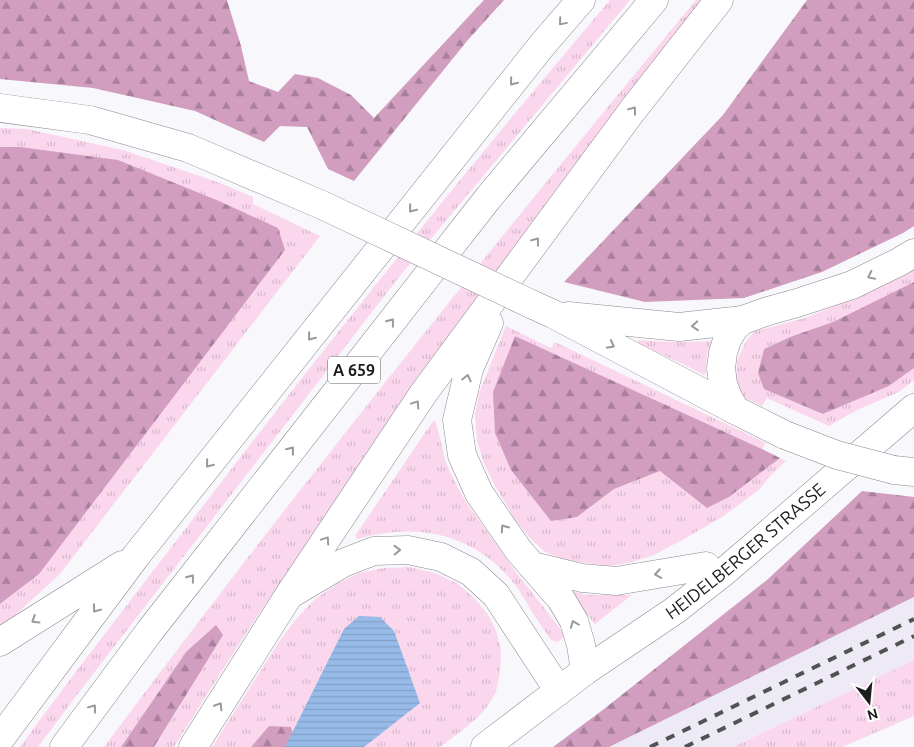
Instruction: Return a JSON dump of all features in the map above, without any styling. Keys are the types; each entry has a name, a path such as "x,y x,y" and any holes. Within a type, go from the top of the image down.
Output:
{"main road":[{"name":"A 659","path":"0,739 136,556 543,44 581,0"},
{"name":"A 659","path":"64,747 149,632 489,197 654,0"},
{"path":"193,747 289,595 423,394 632,111 719,0"},
{"path":"0,108 90,120 188,148 322,204 542,309 785,435 837,455 904,471"},
{"path":"542,309 679,327 719,324 743,320 852,285 914,253"},
{"path":"507,280 469,370 457,420 462,455 479,493 519,551 561,599 574,621 581,645 585,671"},
{"path":"735,410 727,395 724,384 721,368 722,353 734,328 743,320"},
{"name":"HEIDELBERGER STRASSE","path":"585,671 656,606 764,518 907,414"},
{"name":"HEIDELBERGER STRASSE","path":"485,747 585,671 674,611 725,571 907,414"},
{"path":"289,595 343,563 374,551 408,550 441,557 472,572 496,595 559,691"},
{"path":"0,642 136,556"},
{"path":"533,566 582,578 616,581 706,566"}],"shaded area":[{"path":"914,597 914,660 733,747 609,747"}],"green space":[{"path":"0,0 227,0 249,81 278,92 295,74 318,78 351,95 374,118 484,0 504,0 467,41 354,181 328,169 307,127 280,126 264,142 195,111 93,88 0,79"},
{"path":"610,0 630,0 399,277 38,747 20,747 129,602 348,319 451,191"},
{"path":"696,0 704,0 414,388 246,633 174,747 154,747 180,706 186,652 121,747 104,747 321,463 545,184"},
{"path":"807,0 914,0 914,226 822,272 744,298 645,302 564,282 723,115"},
{"path":"0,128 27,129 123,150 220,183 253,197 253,204 320,236 60,574 12,618 0,626 0,604 39,574 20,147 0,147"},
{"path":"0,147 20,147 118,160 219,201 278,228 285,250 39,574 0,604"},
{"path":"914,267 914,282 833,322 790,337 764,349 823,414 889,386 914,368 914,380 899,392 857,410 829,426 767,398 762,406 741,396 736,382 737,361 746,341 755,331 805,318 850,300"},
{"path":"914,282 914,368 889,386 823,414 764,389 758,373 764,349 790,337 833,322"},
{"path":"506,326 551,348 555,342 766,443 762,449 515,336 577,517 614,489 660,471 729,497 780,458 786,461 759,490 722,517 654,555 629,563 609,566 565,560 545,552 516,521 495,486 483,461 477,440 475,415 479,393"},
{"path":"515,336 780,458 729,497 707,508 660,471 614,489 577,517 551,521 511,470 495,433 493,392"},
{"path":"638,340 710,341 706,373 704,375 646,347 638,343"},
{"path":"433,421 436,422 446,463 466,502 515,571 563,633 563,637 558,642 551,640 516,586 497,565 480,552 462,542 422,532 379,534 356,538 355,536"},
{"path":"862,491 914,497 914,597 609,747 553,747 767,580"},
{"path":"409,567 435,573 458,584 487,613 496,630 501,650 496,692 481,714 468,726 440,747 297,747 269,726 251,747 212,747 280,640 315,599 337,584 359,573 384,568"},
{"path":"572,591 588,595 632,595 595,624 571,594"},
{"path":"216,625 223,635 154,747 121,747 186,652"},
{"path":"914,660 914,716 842,747 733,747"},
{"path":"269,726 291,727 297,747 251,747"}],"water":[{"path":"359,616 380,617 394,631 420,703 364,747 285,747 344,629"}],"railway":[{"path":"650,747 914,619"},
{"path":"685,747 914,636"}]}
